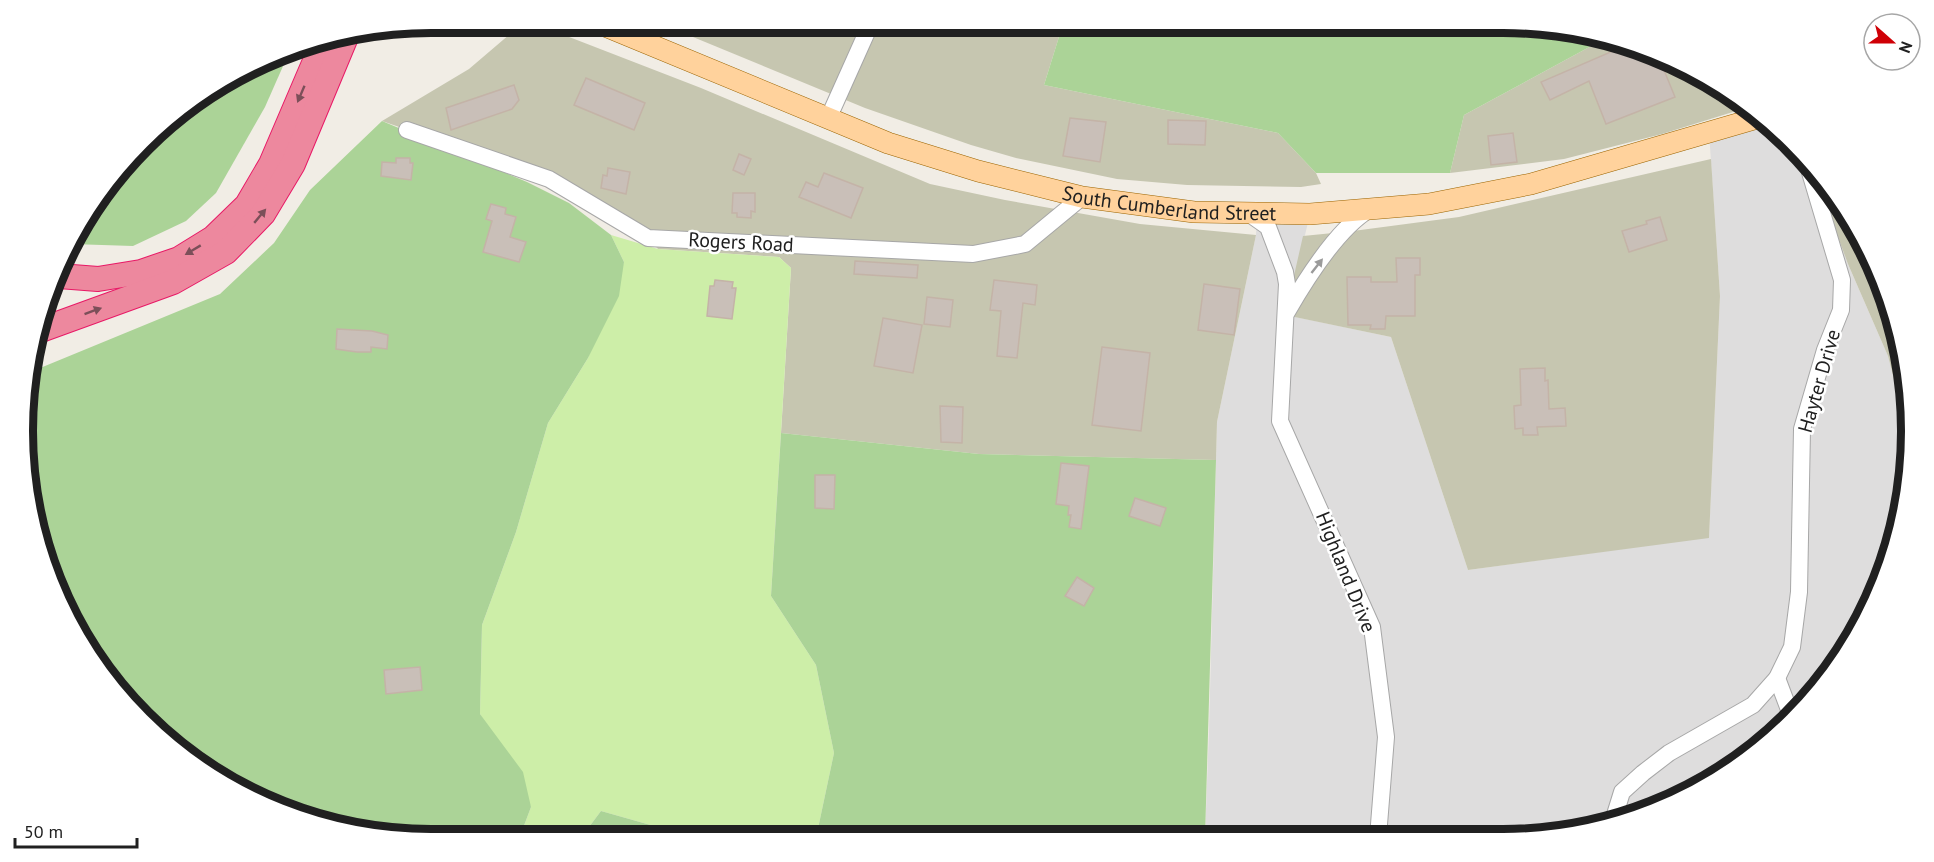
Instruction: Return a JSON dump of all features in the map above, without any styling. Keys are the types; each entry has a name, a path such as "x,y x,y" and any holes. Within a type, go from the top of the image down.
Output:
{"highway":[{"path":"47,328 173,282 226,252 263,214 293,164 343,43"},
{"path":"64,276 98,279 141,272 179,259 213,238 247,205 271,164 320,49"}],"main road":[{"name":"South Cumberland Street","path":"624,33 828,119 929,157 1082,197 1194,212 1310,214 1429,204 1531,184 1751,120"}],"street":[{"path":"828,119 866,33"},
{"name":"Rogers Road","path":"407,130 549,178 648,238 973,254 1025,244 1082,197"},
{"name":"Hayter Drive","path":"1616,812 1622,792 1643,772 1669,753 1753,705 1777,678 1792,646 1799,592 1802,429 1824,350 1841,310 1842,279 1813,182"},
{"path":"1285,315 1306,280 1337,241 1361,215 1370,209"},
{"name":"Highland Drive","path":"1248,213 1263,222 1273,236 1287,284 1280,421 1372,627 1386,737 1379,829"},
{"path":"1777,678 1788,708"}],"shaded area":[{"path":"511,33 559,33 701,88 930,184 1140,224 1256,235 1217,422 1216,460 979,454 781,433 791,268 779,257 658,249 648,238 549,179 382,121 469,69"},
{"path":"683,33 1060,33 1044,85 1278,133 1316,173 1321,184 1301,187 1187,185 1117,179 1016,158 971,145 865,108"},
{"path":"1594,44 1631,54 1679,74 1738,110 1662,134 1564,159 1450,173 1464,115"},
{"path":"1751,120 1784,150 1821,192 1848,264 1888,356 1900,401 1901,431 1898,483 1880,559 1848,630 1819,673 1765,730 1724,762 1702,776 1655,799 1606,815 1555,826 1503,829 1205,829 1217,422 1256,235 1257,213 1310,214 1286,315 1391,337 1468,570 1709,537 1720,296 1709,132"},
{"path":"1711,159 1720,296 1709,538 1468,570 1391,337 1285,315 1303,236 1459,217"},
{"path":"1821,192 1848,232 1880,303 1893,353 1900,401 1888,356 1848,264"}],"green space":[{"path":"1060,33 1503,33 1555,36 1594,44 1464,115 1450,173 1316,173 1278,133 1044,85"},
{"path":"285,61 265,107 216,193 186,221 133,246 80,244 115,189 169,132 189,115 232,86"},
{"path":"382,121 527,182 569,203 611,235 624,262 619,296 588,358 548,423 516,532 482,625 480,714 523,772 531,807 523,829 431,829 379,826 303,808 232,776 189,747 169,730 115,673 86,630 54,559 36,483 33,431 38,369 220,294 274,243 310,190"},
{"path":"611,235 658,249 779,257 791,268 771,596 816,665 834,753 818,829 665,829 601,811 588,829 523,829 531,807 480,714 482,625 516,532 548,423 588,358 624,262"},
{"path":"781,433 979,454 1216,460 1205,829 818,829 834,753 816,665 771,596"},
{"path":"601,811 665,829 588,829"}],"building":[{"path":"1616,50 1662,66 1675,97 1606,124 1589,81 1550,100 1541,82"},
{"path":"586,78 645,103 634,130 574,105"},
{"path":"514,85 519,100 512,109 451,130 446,108"},
{"path":"1070,118 1106,122 1100,162 1063,156"},
{"path":"1168,120 1206,121 1205,145 1168,144"},
{"path":"1513,133 1517,162 1491,165 1488,136"},
{"path":"739,154 751,159 744,175 733,170"},
{"path":"396,158 410,158 410,163 413,163 411,180 381,176 382,162 396,163"},
{"path":"608,168 630,172 626,194 601,188 603,175 607,176"},
{"path":"824,173 863,188 851,218 799,197 806,182 818,187"},
{"path":"733,193 755,193 755,212 751,211 751,218 737,217 737,213 732,213"},
{"path":"491,204 506,208 505,214 516,217 510,237 526,242 519,262 483,252 492,221 486,219"},
{"path":"1660,217 1667,240 1629,252 1622,231 1647,224 1646,221"},
{"path":"1396,258 1420,258 1420,275 1415,275 1415,316 1386,316 1385,329 1370,329 1371,325 1348,325 1347,277 1371,277 1371,282 1397,282"},
{"path":"855,261 918,265 917,278 854,274"},
{"path":"715,280 733,282 732,288 736,288 732,319 707,316 710,286 714,286"},
{"path":"994,280 1037,285 1035,305 1023,303 1017,358 997,356 1001,311 990,310"},
{"path":"1204,284 1240,289 1234,335 1198,330"},
{"path":"927,297 953,300 950,327 924,324"},
{"path":"883,318 922,325 913,373 874,366"},
{"path":"337,329 372,331 388,335 387,349 371,347 371,352 357,352 336,349"},
{"path":"1102,347 1150,353 1141,431 1092,425"},
{"path":"1545,368 1545,381 1548,380 1549,409 1565,408 1566,426 1537,427 1538,435 1523,435 1523,428 1515,429 1514,406 1521,405 1520,369"},
{"path":"940,406 963,407 962,443 941,442"},
{"path":"1061,463 1089,466 1081,529 1069,527 1071,515 1068,515 1069,506 1056,504"},
{"path":"815,475 835,475 834,509 815,508"},
{"path":"1135,498 1166,508 1160,526 1129,516"},
{"path":"1077,577 1094,588 1084,606 1065,596"},
{"path":"420,667 422,690 386,694 384,670"}]}
